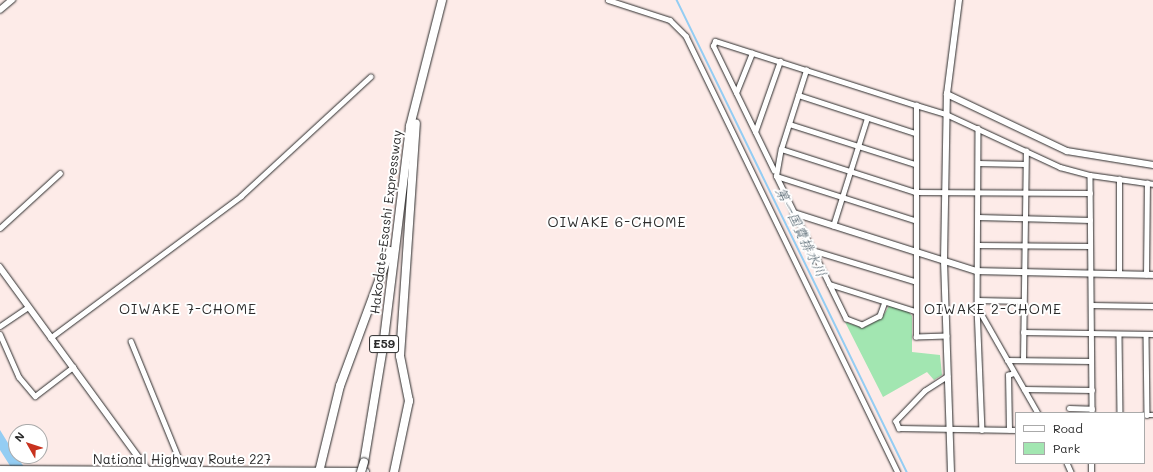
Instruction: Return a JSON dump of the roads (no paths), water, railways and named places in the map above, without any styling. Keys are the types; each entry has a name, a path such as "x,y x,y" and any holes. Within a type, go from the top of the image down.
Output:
{"highway":[{"name":"Hakodate-Esashi Expressway","path":"361,472 384,347 397,225 412,129 426,55 442,0"},
{"path":"394,472 409,401 400,356 412,129"},
{"path":"319,471 340,386 381,281 397,225"},
{"name":"National Highway Route 227","path":"1,470 365,472"}],"street":[{"path":"0,10 12,0"},
{"path":"608,0 670,20 686,36 898,472"},
{"path":"951,472 944,261 946,114 947,94 959,0"},
{"path":"885,302 880,316 862,325 846,319 713,46 715,41 946,114 1026,151 1090,176 1153,184"},
{"path":"736,93 752,53"},
{"path":"755,132 780,61"},
{"path":"775,174 781,149 806,70"},
{"path":"50,338 241,196 370,77"},
{"path":"947,94 1067,151 1153,165"},
{"path":"798,96 915,134"},
{"path":"916,104 914,220 916,336 947,336"},
{"path":"833,226 867,118"},
{"path":"789,124 915,164"},
{"path":"978,128 977,307 982,430"},
{"path":"781,149 915,192 1090,193"},
{"path":"1023,360 1026,151"},
{"path":"978,163 1025,164"},
{"path":"0,228 60,173"},
{"path":"775,174 914,220"},
{"path":"1069,408 1092,411 1090,176"},
{"path":"1119,179 1119,274"},
{"path":"1146,275 1147,183"},
{"path":"794,213 977,271 1153,275"},
{"path":"978,217 1090,220"},
{"path":"977,244 1090,246"},
{"path":"812,250 914,281"},
{"path":"0,267 50,338 149,471"},
{"path":"829,284 915,311"},
{"path":"977,300 1024,301"},
{"path":"1091,305 1153,306"},
{"path":"0,326 28,307"},
{"path":"977,307 1037,412"},
{"path":"1023,332 1153,334"},
{"path":"0,334 20,377 35,396 73,367"},
{"path":"1119,334 1120,412"},
{"path":"1146,334 1146,415 1153,415"},
{"path":"131,342 184,471"},
{"path":"1007,360 1092,361"},
{"path":"1009,430 1008,375 1014,373"},
{"path":"948,376 925,392 896,421 899,428 1015,430"},
{"path":"1024,389 1092,390"}],"water":[{"path":"0,430 8,443 8,463 0,450"},
{"path":"9,464 22,464 28,472 14,472"}],"waterway":[{"name":"第一国費排水川","path":"677,0 907,472"}],"district":[{"name":"OIWAKE 6-CHOME","path":"617,222"},
{"name":"OIWAKE 7-CHOME","path":"188,309"},
{"name":"OIWAKE 2-CHOME","path":"993,309"}]}
